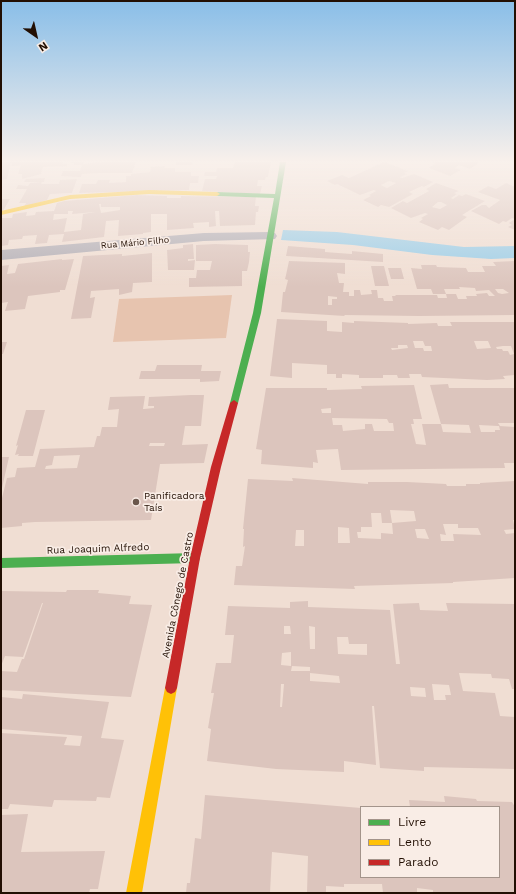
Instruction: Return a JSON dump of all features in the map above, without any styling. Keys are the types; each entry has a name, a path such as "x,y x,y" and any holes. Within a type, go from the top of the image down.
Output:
{"main road":[{"path":"1,213 41,204"},
{"name":"Avenida Cônego de Castro","path":"134,893 195,558 216,467 242,381 257,313 276,204"},
{"name":"Rua Joaquim Alfredo","path":"1,563 195,558"}],"street":[{"name":"Rua Mário Filho","path":"1,255 204,237 270,236"}],"shaded area":[{"path":"232,295 226,338 113,342 119,299"}],"water":[{"path":"283,230 337,232 464,247 515,246 515,258 491,259 432,255 353,245 281,240"}],"building":[{"path":"1,204 7,204 3,211 1,211"},
{"path":"26,204 35,204 24,207"},
{"path":"57,204 255,204 255,206 259,206 258,212 256,212 255,225 220,226 219,211 215,211 216,226 209,227 209,222 193,223 194,228 167,230 167,214 151,214 151,232 143,234 118,236 119,220 106,221 104,237 62,242 64,234 49,235 47,243 35,244 37,235 23,236 22,239 9,240 8,245 1,246 1,218 12,218 13,214 27,212 26,216 35,215 36,212 54,211","holes":["99,204 101,204 101,207 120,207 120,210 101,213","68,211 73,211 72,214 95,212 83,214 81,230 64,232 67,218 53,220 54,214 68,214"]},
{"path":"371,204 395,204 389,207 381,205 378,207"},
{"path":"398,204 436,204 432,207 440,209 447,205 444,204 481,204 462,215 467,217 449,230 442,227 438,230 419,222 423,219 421,218 428,214 425,213 411,218 391,208"},
{"path":"495,204 515,204 515,219 512,218 499,224 471,211 482,205 486,205 489,208"},
{"path":"515,219 515,230 508,227 512,225 509,223"},
{"path":"193,244 194,259 188,259 188,261 195,260 194,270 168,270 167,250 183,248 183,245"},
{"path":"196,245 248,245 248,252 250,252 249,262 247,271 242,271 242,286 189,287 189,278 196,278 197,270 210,270 212,261 196,261"},
{"path":"288,246 325,249 325,252 352,254 352,251 383,254 383,262 286,256"},
{"path":"152,253 152,282 133,283 132,292 119,295 119,289 91,291 90,298 95,297 91,318 71,319 83,256 122,254 122,256"},
{"path":"74,259 65,290 28,296 25,309 5,311 8,302 1,303 1,266 9,265 7,274 15,273 18,264"},
{"path":"289,261 345,263 345,274 337,273 339,283 344,283 343,292 349,292 349,296 354,296 354,290 360,290 361,295 372,294 371,290 377,290 378,298 383,298 384,301 393,301 392,296 396,296 395,295 437,295 438,298 447,298 446,294 433,294 431,289 417,289 411,268 422,269 421,265 436,265 437,267 466,268 468,272 485,272 482,266 496,266 493,262 515,261 515,318 514,315 344,315 345,316 281,312 283,292 285,292 288,280 285,279","holes":["459,287 475,288 476,291 489,290 495,296 489,296 487,293 476,294 477,296 466,296 467,299 458,299 456,294 446,294 444,289 460,289","495,289 503,289 509,293 498,293","328,296 337,297 337,299 332,299 332,305 328,305"]},
{"path":"371,266 384,266 389,286 375,286"},
{"path":"388,268 401,268 404,279 391,279"},
{"path":"277,319 327,321 327,331 342,332 342,322 354,323 354,321 408,324 437,323 438,326 452,326 450,322 515,322 515,375 503,376 505,379 487,380 422,377 421,374 409,374 410,378 398,378 397,375 383,375 383,378 359,378 359,375 342,374 342,378 336,378 336,374 327,374 327,365 292,363 292,378 270,376","holes":["413,341 423,341 425,346 431,346 432,351 424,351 423,348 415,348","474,341 488,341 491,348 477,349","398,345 407,345 408,348 392,350 391,348 398,348","511,346 514,354 510,355 508,351 503,351 502,349 497,349 496,347"]},
{"path":"1,342 7,342 3,354 1,354"},
{"path":"157,365 202,365 201,371 221,371 219,381 200,382 200,379 139,379 141,371 155,371"},
{"path":"448,384 449,388 515,388 515,423 498,423 499,426 515,427 515,463 504,463 505,468 341,470 338,449 316,450 318,463 313,462 313,468 261,464 262,450 256,449 266,388 327,388 327,390 362,389 361,386 414,385 422,419 413,419 414,424 411,424 416,444 426,445 422,424 441,424 430,385","holes":["331,408 331,413 322,413 321,409","332,418 387,419 389,423 393,423 394,431 374,431 372,424 365,424 365,429 343,431 342,425 333,425","441,424 469,425 471,433 443,432","479,425 499,426 500,430 495,430 495,432 481,432"]},
{"path":"204,395 201,426 185,426 182,445 208,444 204,463 160,464 151,520 35,522 22,523 22,526 1,528 1,502 7,478 15,477 17,468 35,467 40,449 94,447 97,436 100,436 102,427 117,427 119,409 108,410 110,397 145,396 143,409 154,408 154,406 148,406 149,397","holes":["150,443 165,443 164,446 149,446","80,455 77,468 45,469 46,466 52,465 54,456"]},
{"path":"26,410 45,410 33,456 18,456 19,454 15,455 18,445 16,446"},
{"path":"1,457 9,457 2,488 1,488"},
{"path":"292,478 368,484 368,482 407,482 446,484 447,486 466,486 466,484 515,481 515,520 513,520 515,529 504,530 506,534 515,533 515,578 453,583 354,586 355,589 234,585 236,566 242,566 245,546 243,547 243,529 248,479 293,481","holes":["390,510 414,511 416,521 392,523","371,513 381,513 382,523 392,523 393,534 381,533 381,539 358,538 357,532 361,532 361,527 372,527","443,524 458,524 458,528 478,528 481,535 453,534 454,541 441,541 440,534 446,535","338,527 349,528 350,543 338,543","415,529 425,529 429,539 417,538","296,530 304,530 304,546 295,546"]},
{"path":"67,590 99,590 98,593 131,596 129,604 152,605 131,697 1,690 1,671 17,672 22,659 24,659 43,603 23,657 5,656 1,666 1,591 66,592"},
{"path":"308,601 308,607 390,610 396,664 400,664 393,604 419,603 420,610 448,611 446,603 515,604 515,689 512,689 509,679 492,678 491,674 459,673 463,691 495,693 500,716 515,717 515,769 424,767 424,771 380,768 374,706 372,706 376,765 344,761 344,772 276,769 207,761 211,729 208,728 214,693 211,693 216,663 231,663 234,635 225,635 228,606 290,608 290,602","holes":["284,626 290,626 291,634 284,634","309,626 315,627 315,649 310,649","337,637 348,637 349,644 367,644 367,655 338,654","291,652 291,666 281,665 282,653","292,666 310,667 310,671 291,671","310,673 339,676 340,683 310,681","281,684 284,684 282,707 280,707","432,684 449,685 451,695 445,695 446,700 434,700","410,687 425,688 426,697 411,696"]},
{"path":"23,694 109,702 101,738 124,740 110,798 97,797 96,801 54,800 52,807 10,804 8,809 1,809 1,733 67,737 64,745 80,746 82,736 1,729 1,697 22,699"},
{"path":"205,795 360,808 360,878 500,878 500,806 410,806 409,800 445,802 444,796 476,799 477,801 512,802 515,807 515,893 433,893 433,890 417,888 417,893 383,893 382,884 344,884 344,887 326,886 326,893 307,893 308,856 272,852 270,893 186,893 187,883 190,883 195,838 201,839"},
{"path":"28,814 21,852 105,851 98,889 90,889 89,893 1,893 1,815"}],"traffic: fast":[{"path":"234,403 257,313 276,204"},
{"path":"1,563 195,558"}],"traffic: slow":[{"path":"1,213 41,204"},
{"path":"134,893 171,688"}],"traffic: jam":[{"path":"171,688 195,558 216,467 234,403"}],"place":[{"name":"Panificadora Taís","path":"136,502"}]}
